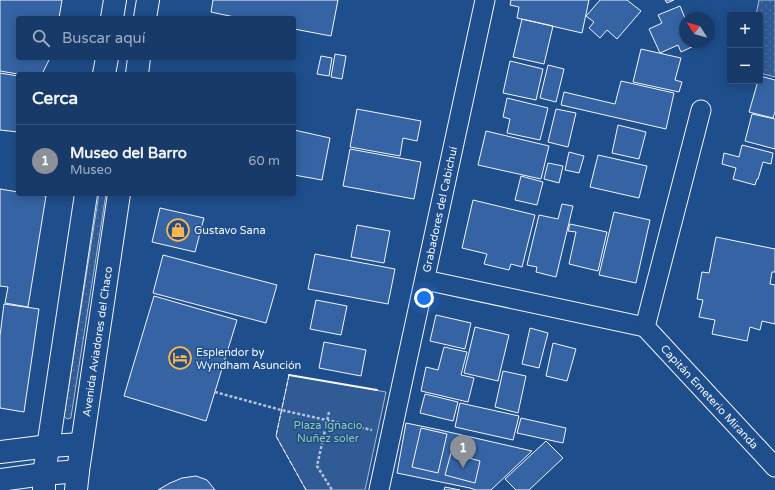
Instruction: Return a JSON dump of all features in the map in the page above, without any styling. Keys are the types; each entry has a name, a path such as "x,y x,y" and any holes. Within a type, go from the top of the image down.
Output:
{"main road":[{"path":"145,16 148,0"},
{"path":"104,72 106,60"},
{"path":"137,72 139,60"},
{"path":"44,482 48,446 86,196"},
{"name":"Avenida Aviadores del Chaco","path":"77,481 119,196"},
{"path":"0,452 48,446 82,444"},
{"path":"0,480 44,482 77,481"}],"street":[{"name":"Grabadores del Cabichuí","path":"379,490 485,0"},
{"path":"425,280 645,327 701,110"},
{"name":"Capitán Emeterio Miranda","path":"645,327 775,467"}],"path":[{"path":"216,392 281,410 373,430"},
{"path":"329,412 317,466 332,490"}],"green space":[{"path":"759,0 775,0 775,77 763,74 763,12 757,12"},
{"path":"99,196 106,196 71,418 67,419 64,416"},
{"name":"Plaza Ignacio Nuñez soler","path":"289,375 386,392 365,490 306,490 276,436"}],"building":[{"path":"0,0 62,0 59,16 16,16 16,60 49,60 43,72 16,72 16,74 0,71"},
{"path":"213,0 338,0 331,36 296,29 296,16 230,16 211,12"},
{"path":"511,0 589,0 582,33 517,18 519,7 510,5"},
{"path":"600,0 627,0 641,11 617,39 607,30 600,38 589,28 594,22 586,16"},
{"path":"665,0 674,0 667,3"},
{"path":"680,6 682,12 679,12 679,47 678,45 660,53 649,29 662,23 658,15"},
{"path":"522,19 553,26 544,64 513,57"},
{"path":"679,48 690,48 681,52"},
{"path":"641,49 681,58 675,80 682,82 679,92 633,82"},
{"path":"335,54 346,56 342,79 331,77"},
{"path":"321,56 332,58 329,76 317,74"},
{"path":"510,61 543,69 536,100 503,93"},
{"path":"548,65 564,69 556,102 540,98"},
{"path":"0,73 16,76 16,132 0,130"},
{"path":"763,77 775,80 775,112 773,118 749,112 757,84 763,84"},
{"path":"621,81 674,93 666,129 561,105 564,92 615,104"},
{"path":"507,98 548,108 540,140 507,133 510,119 503,117"},
{"path":"357,109 421,121 417,141 403,138 400,156 350,147"},
{"path":"556,109 576,113 568,147 548,142"},
{"path":"752,114 775,119 775,149 745,141"},
{"path":"618,125 646,132 639,159 612,153"},
{"path":"296,130 330,138 322,180 296,175"},
{"path":"486,131 549,146 541,179 478,165"},
{"path":"742,145 773,153 771,164 763,162 755,185 733,179 736,168 722,164 724,153 739,157"},
{"path":"350,149 421,162 414,199 343,186"},
{"path":"569,152 584,156 579,173 565,170"},
{"path":"598,155 647,166 639,198 590,187"},
{"path":"548,163 563,166 559,183 544,179"},
{"path":"521,176 543,182 537,205 515,200"},
{"path":"0,189 16,192 16,196 46,196 28,307 5,303 8,287 0,286"},
{"path":"473,200 535,215 522,267 511,264 509,270 484,264 487,254 462,248"},
{"path":"562,204 573,206 556,277 536,272 537,267 527,265 539,215 558,219"},
{"path":"160,208 204,218 195,252 152,242"},
{"path":"614,212 650,220 636,283 599,275"},
{"path":"570,224 607,232 598,271 569,264 576,232 568,231"},
{"path":"357,225 390,231 384,263 351,257"},
{"path":"716,237 775,249 775,272 772,272 770,284 775,285 775,324 762,321 760,330 750,327 747,341 712,334 715,320 699,317 703,300 697,299 702,272 709,273"},
{"path":"315,254 395,269 388,304 308,289"},
{"path":"163,255 277,285 266,323 153,293"},
{"path":"154,296 237,320 206,421 124,396"},
{"path":"316,300 347,306 341,335 310,329"},
{"path":"4,304 39,309 24,412 0,408 0,336"},
{"path":"436,315 471,323 465,349 430,341"},
{"path":"475,327 509,335 498,381 464,373"},
{"path":"530,328 548,333 539,368 522,364"},
{"path":"324,342 366,350 361,376 319,368"},
{"path":"553,343 576,349 567,381 546,376"},
{"path":"444,347 467,352 461,375 474,378 468,402 421,391 426,367 438,370"},
{"path":"503,371 526,376 518,413 495,407"},
{"path":"425,394 458,402 453,421 420,413"},
{"path":"460,403 519,416 513,440 455,427"},
{"path":"521,418 566,428 563,443 517,433"},
{"path":"406,423 532,451 491,490 476,490 397,473"},
{"path":"421,428 447,434 438,473 412,467"},
{"path":"546,441 563,458 529,490 516,490 505,479"},
{"path":"451,453 480,461 475,483 445,475"},
{"path":"196,476 207,480 215,490 158,490 182,478"},
{"path":"445,487 460,490 444,490"}],"fence":[{"path":"289,375 276,436 306,490"}],"wall":[{"path":"289,375 377,390"}],"place":[{"name":"Gustavo Sana","path":"178,230"},
{"name":"Esplendor by Wyndham Asunción","path":"180,358"},
{"name":"Museo del Barro","path":"463,468"}]}
